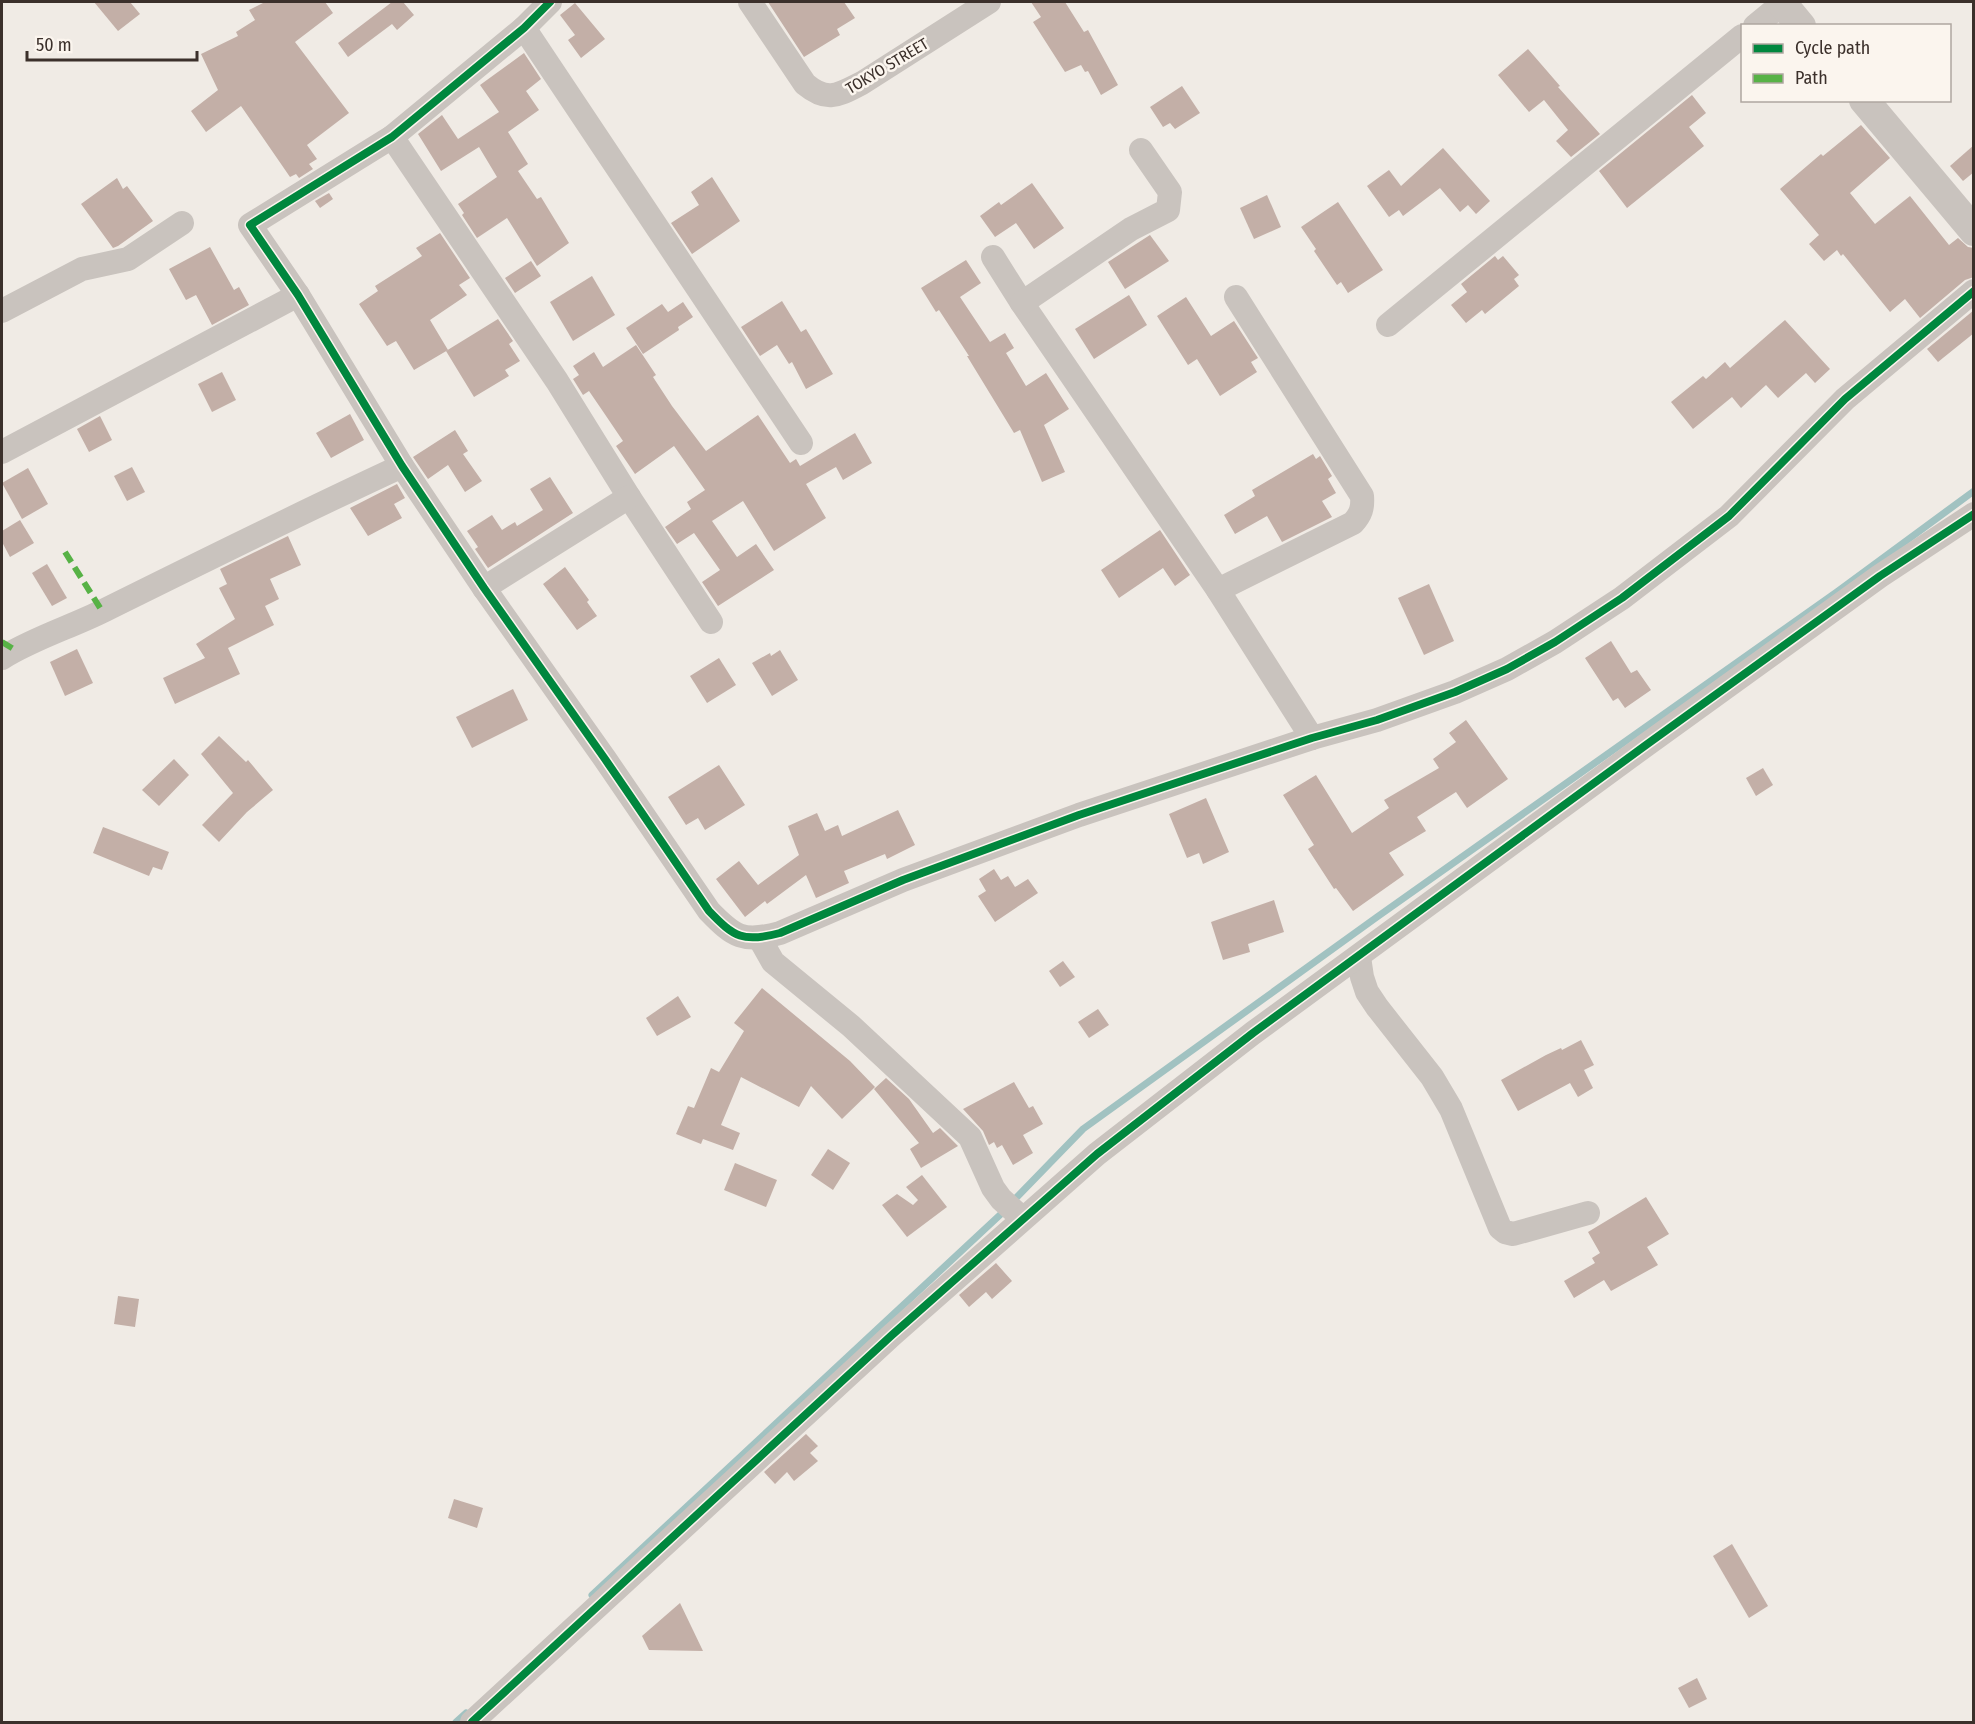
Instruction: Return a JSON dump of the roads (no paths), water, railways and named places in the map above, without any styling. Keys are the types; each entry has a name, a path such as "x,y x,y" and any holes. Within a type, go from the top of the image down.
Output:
{"street":[{"path":"550,2 524,28 392,137 250,225 298,296 402,466 484,588 605,759 709,912 727,930 741,937 760,939 780,933 903,880 1079,815 1312,738 1377,720 1455,692 1507,669 1555,642 1622,598 1729,516 1845,399 1974,291"},
{"name":"TOKYO STREET","path":"750,2 805,84 816,93 829,96 841,94 862,82 989,2"},
{"path":"1759,24 1788,10"},
{"path":"524,28 801,443"},
{"path":"1388,325 1741,38"},
{"path":"1866,102 1974,231"},
{"path":"392,137 558,381 629,497 711,622"},
{"path":"1022,303 1131,229 1168,210 1170,192 1142,150"},
{"path":"2,311 82,268 128,259 182,223"},
{"path":"993,257 1218,590 1312,738"},
{"path":"2,452 298,296"},
{"path":"1218,590 1353,523 1360,515 1363,506 1362,496 1236,297"},
{"path":"2,658 402,466"},
{"path":"484,588 629,497"},
{"path":"472,1722 892,1335 1022,1218 1115,1139 1253,1033 1880,576 1974,514"},
{"path":"760,939 773,962 851,1026 970,1137 993,1188 1001,1199 1022,1218"},
{"path":"1359,957 1362,977 1372,999 1432,1077 1451,1109 1500,1228 1513,1234 1523,1233 1588,1213"}],"waterway":[{"path":"1015,1199 1083,1129 1377,917 1838,591 1974,491"},
{"path":"592,1595 1001,1214"},
{"path":"456,1722 466,1713"}]}
